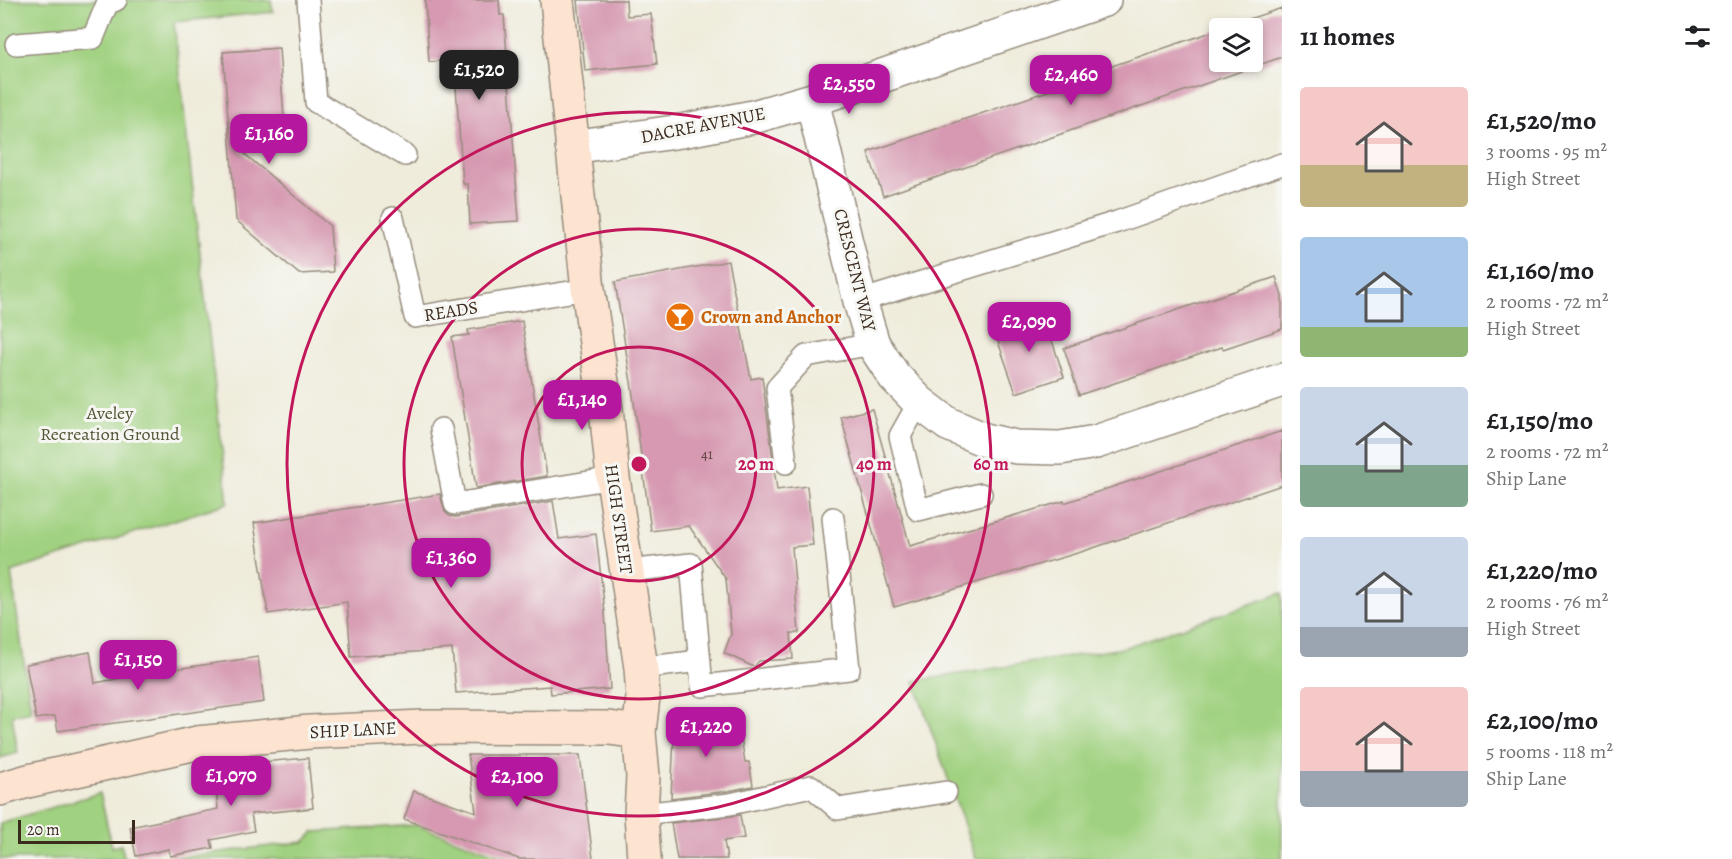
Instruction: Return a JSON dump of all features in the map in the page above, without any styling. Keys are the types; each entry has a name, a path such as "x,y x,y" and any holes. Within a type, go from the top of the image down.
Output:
{"street":[{"name":"HIGH STREET","path":"557,0 588,289 606,409 613,478 642,668 643,697 639,732 643,776 641,814 644,859"},
{"name":"DACRE AVENUE","path":"572,147 753,117 812,100 1104,0"},
{"name":"CRESCENT WAY","path":"812,100 860,301 873,344 894,376 919,402 948,424 985,440 1016,447 1060,448 1096,442 1282,380"},
{"name":"SHIP LANE","path":"0,789 197,743 310,732 457,727 609,728 639,732"}],"lane":[{"path":"16,44 93,38 107,4 116,0"},
{"path":"308,0 316,102 405,155"},
{"path":"860,301 1117,222 1282,164"},
{"name":"READS","path":"393,218 415,318 588,289"},
{"path":"786,463 777,388 806,356 873,344"},
{"path":"919,402 900,436 918,510 981,494"},
{"path":"441,429 455,504 613,478"},
{"path":"627,571 691,564 702,686 849,669 833,518"},
{"path":"642,668 700,661"},
{"path":"641,814 730,804 811,786 838,809 946,792"}],"green space":[{"name":"Aveley Recreation Ground","path":"0,0 271,0 273,12 174,22 228,503 11,572 31,711 12,715 18,753 0,758"},
{"path":"1282,593 1282,859 976,859 914,681 1123,648"},
{"path":"100,793 112,847 121,845 125,859 0,859 0,823"},
{"path":"416,825 510,859 125,859 171,858 304,842 314,832"}],"building":[{"path":"425,0 499,0 500,15 504,15 519,221 470,224 468,184 463,184 454,60 429,62"},
{"path":"578,0 626,0 627,16 651,14 657,64 585,71"},
{"path":"1282,8 1282,57 1263,64 1263,18 1252,18"},
{"path":"1209,33 1209,72 1239,72 883,196 868,152 1110,70 1109,67"},
{"path":"279,48 286,146 240,150 330,226 333,272 299,274 236,220 223,52"},
{"path":"728,261 751,379 762,377 777,490 807,486 813,545 792,547 799,633 791,633 793,659 759,661 754,667 724,653 731,634 726,579 689,526 651,531 615,282"},
{"path":"1276,277 1282,296 1282,329 1079,395 1064,348"},
{"path":"1043,313 1064,377 1016,393 994,330"},
{"path":"522,321 547,476 476,488 452,337 469,335 468,330"},
{"path":"872,409 910,546 1064,501 1064,503 1282,431 1282,485 1081,552 894,607 841,417"},
{"path":"440,494 445,512 456,517 553,501 559,539 596,534 605,613 610,689 551,694 550,686 456,693 452,649 351,657 347,602 268,614 254,523"},
{"path":"90,652 95,683 258,657 264,702 58,731 55,716 36,719 26,664"},
{"path":"714,710 719,740 741,737 745,762 749,762 753,786 671,798 675,716"},
{"path":"468,755 580,755 593,859 519,859 404,819 414,791 476,812"},
{"path":"308,758 313,808 251,814 254,831 211,840 213,848 170,856 169,849 136,856 130,827 218,809 214,766"},
{"path":"740,815 744,838 724,841 727,859 677,859 671,823"}],"place":[{"name":"Crown and Anchor","path":"680,317"}]}
